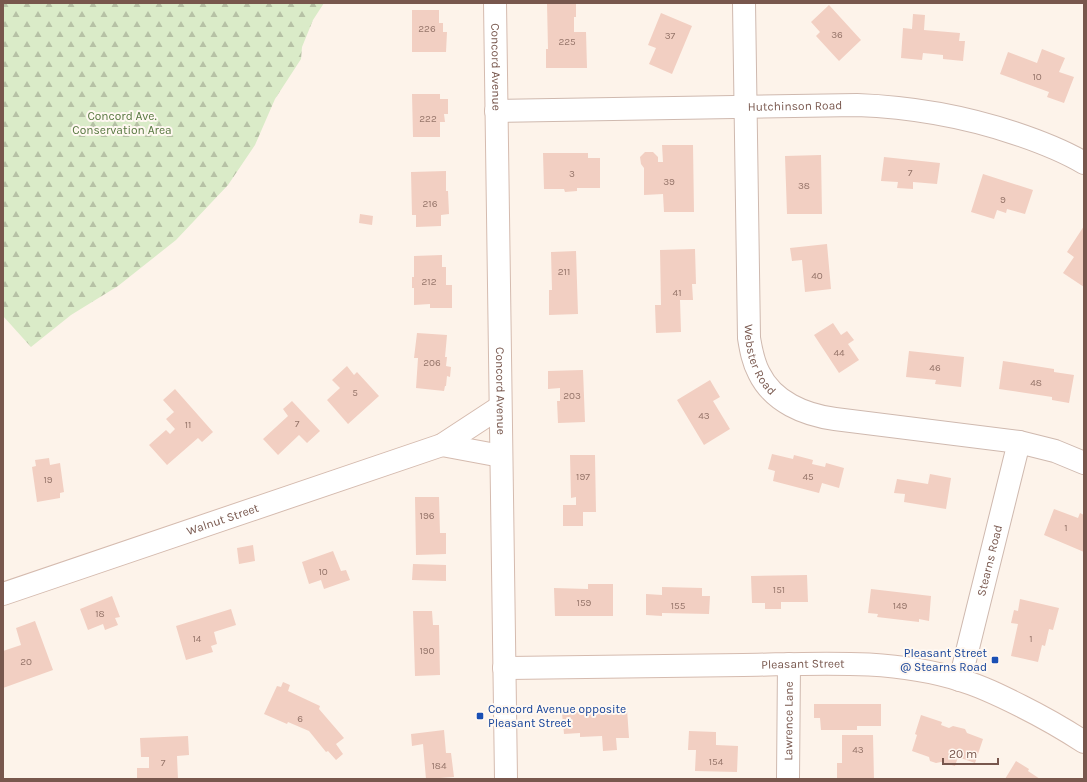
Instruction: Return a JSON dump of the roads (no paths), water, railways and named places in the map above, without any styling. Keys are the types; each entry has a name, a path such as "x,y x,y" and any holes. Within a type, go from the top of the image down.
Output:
{"street":[{"name":"Concord Avenue","path":"496,3 496,111 506,779"},
{"name":"Webster Road","path":"744,3 749,338 754,362 762,381 780,398 793,407 817,416 1019,442 1056,451 1084,463"},
{"name":"Hutchinson Road","path":"496,111 864,105 896,107 935,112 979,122 1060,150 1084,163"},
{"name":"Walnut Street","path":"3,594 442,444 500,407"},
{"name":"Stearns Road","path":"960,680 1019,442"},
{"path":"442,444 501,456"},
{"name":"Pleasant Street","path":"504,668 789,664 856,664 885,666 922,671 960,680 985,689 1054,723 1084,742"},
{"name":"Lawrence Lane","path":"788,779 789,664"}],"place":[{"name":"Pleasant Street @ Stearns Road","path":"995,660"},
{"name":"Concord Avenue opposite Pleasant Street","path":"480,716"}],"park label":[{"name":"Concord Ave. Conservation Area","path":"122,123"}]}
